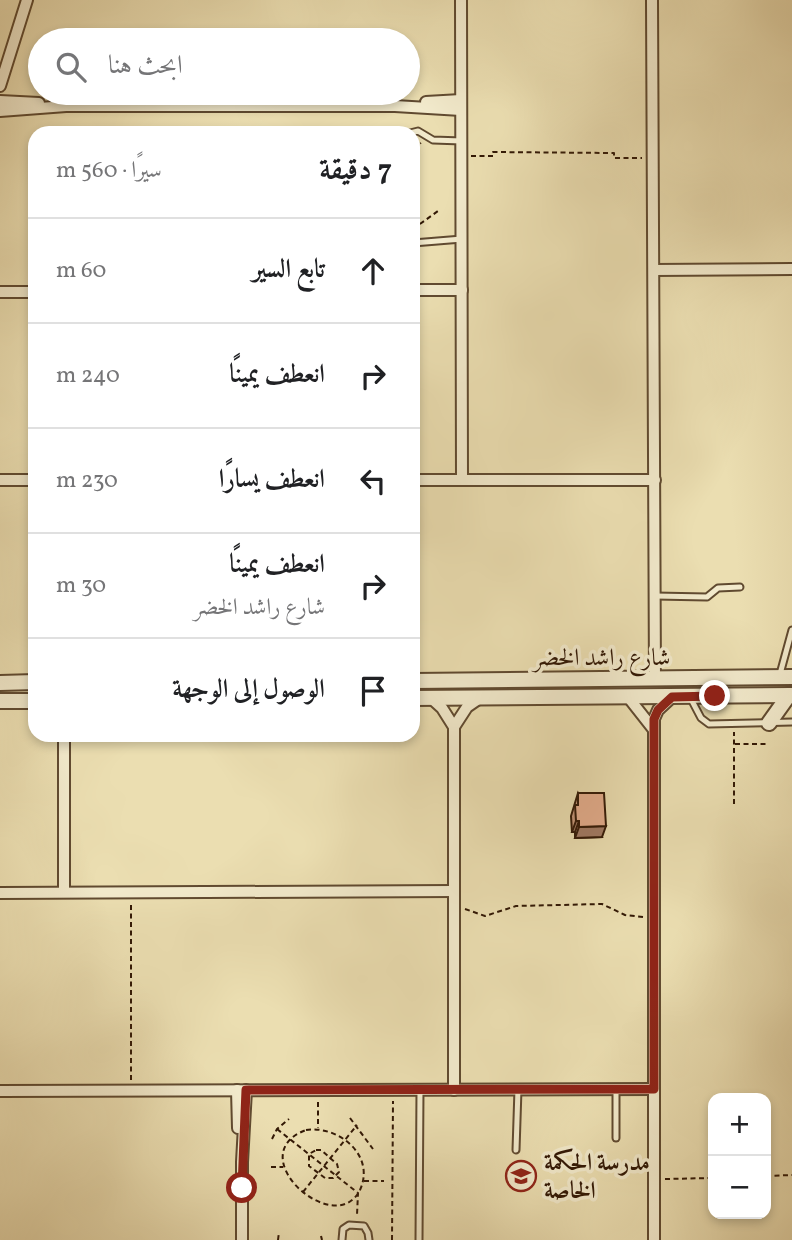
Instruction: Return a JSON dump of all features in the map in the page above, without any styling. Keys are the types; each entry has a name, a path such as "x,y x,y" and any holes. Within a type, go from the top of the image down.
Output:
{"street":[{"path":"0,86 27,0"},
{"path":"461,0 462,480"},
{"path":"652,0 654,680"},
{"path":"0,101 28,103"},
{"path":"53,105 461,105"},
{"path":"0,111 66,106"},
{"path":"654,270 792,269"},
{"path":"420,290 462,290"},
{"path":"0,292 28,292"},
{"path":"0,480 28,480"},
{"path":"420,480 655,480"},
{"name":"شارع راشد الخضر","path":"420,681 786,677"},
{"path":"0,683 28,682"},
{"path":"769,723 790,695"},
{"name":"شارع راشد الخضر","path":"420,698 790,695"},
{"path":"628,697 654,730"},
{"path":"654,1240 654,719 658,710 672,697"},
{"path":"431,698 442,708 454,727 454,1090"},
{"path":"454,727 467,707 480,698"},
{"path":"0,701 28,701"},
{"path":"63,742 64,892"},
{"path":"0,893 454,891"},
{"path":"0,1090 654,1089"},
{"path":"242,1090 242,1240"}],"lane":[{"path":"420,132 433,140 461,141"},
{"path":"420,242 462,239"},
{"path":"655,596 708,597 720,587 740,587"},
{"path":"786,677 792,630"},
{"path":"690,696 701,718 712,724 792,722"},
{"path":"516,1150 518,1089"},
{"path":"615,1138 616,1089"},
{"path":"419,1240 420,1090"},
{"path":"342,1240 344,1227 357,1225 366,1228 369,1240"}],"path":[{"path":"461,156 493,156 493,152 614,153 614,158 653,158"},
{"path":"420,224 439,211"},
{"path":"734,724 734,804"},
{"path":"734,744 768,744"},
{"path":"131,892 131,1090"},
{"path":"454,904 485,916 516,906 602,904 625,915 654,918"},
{"path":"318,1090 318,1129"},
{"path":"393,1090 393,1240"},
{"path":"350,1118 373,1149"},
{"path":"272,1139 277,1129 289,1119"},
{"path":"302,1193 357,1125"},
{"path":"277,1129 358,1193"},
{"path":"357,1225 358,1193 363,1181 360,1160 345,1139 333,1132 318,1129 306,1130 291,1139 285,1150 284,1167 291,1182 302,1193 332,1206 345,1203 358,1193"},
{"path":"321,1150 339,1168 336,1176 329,1179 309,1166 309,1154 321,1150"},
{"path":"271,1167 284,1167"},
{"path":"771,1176 792,1175"},
{"path":"654,1180 708,1178"},
{"path":"363,1181 384,1181"},
{"path":"278,1240 279,1232"}],"building":[{"path":"578,793 604,793 606,826 579,827 575,805 578,805"}],"place":[{"name":"مدرسة الحكمة الخاصة","path":"521,1176"}],"route":[{"path":"242,1188 246,1090 654,1089 654,719 658,710 672,697 715,696"}]}
